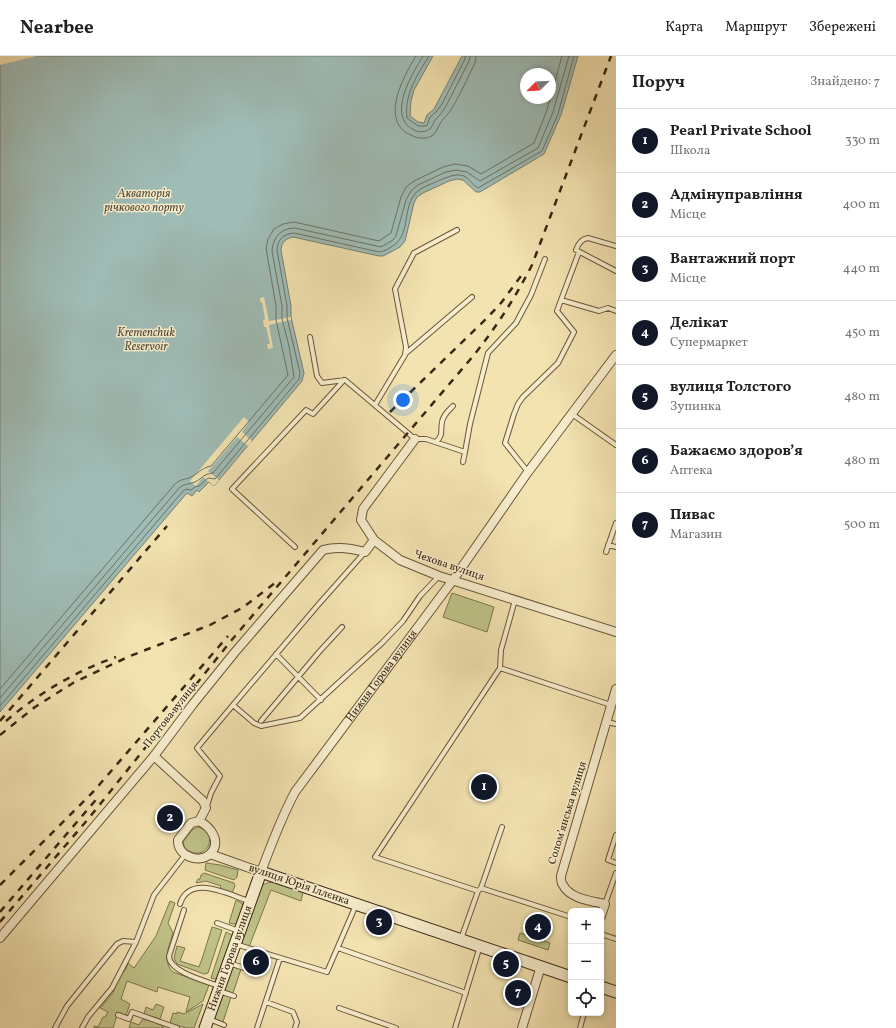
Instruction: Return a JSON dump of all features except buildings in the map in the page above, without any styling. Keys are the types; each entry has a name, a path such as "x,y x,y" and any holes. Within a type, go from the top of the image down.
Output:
{"street":[{"name":"Нижня Горова вулиця","path":"207,1023 275,833 295,792 453,580 528,472 616,355"},
{"name":"Чехова вулиця","path":"415,440 363,510 361,520 374,540 400,560 439,576 616,632"},
{"path":"365,552 374,540"},
{"name":"Портова вулиця","path":"0,938 154,756 235,652 323,550 333,547 365,552"},
{"name":"Соломʼянська вулиця","path":"605,904 583,900 570,894 563,886 560,876 616,690"},
{"path":"154,756 203,801 206,808 199,821"},
{"path":"185,855 179,846 178,840 191,823 199,821 209,827 215,837 213,849 210,854"},
{"name":"вулиця Юрія Іллєнка","path":"185,855 198,858 210,854 568,976"},
{"path":"604,908 605,904"},
{"path":"522,1028 541,966"},
{"path":"604,988 616,992"}],"lane":[{"path":"405,355 406,347 395,289 414,253 457,230"},
{"path":"528,472 505,442 520,401 556,366 574,332 558,311 578,252 576,250 580,242 585,238 616,246"},
{"path":"578,252 616,271"},
{"path":"463,462 488,353 516,323 531,295 545,259"},
{"path":"375,405 405,355 472,297"},
{"path":"561,300 599,312 608,308 616,311"},
{"path":"310,338 317,376 322,383 345,380 415,440 424,438 465,452"},
{"path":"295,546 232,489 306,410 313,414 345,380"},
{"path":"436,442 442,435 443,419 453,406"},
{"path":"572,414 616,445"},
{"path":"606,552 616,523"},
{"path":"608,545 616,547"},
{"path":"206,808 211,793 220,776 197,748 365,552"},
{"path":"233,705 254,723 261,726 300,718 382,643 403,621 420,596 439,576"},
{"path":"515,600 501,650 500,668 375,857 568,917"},
{"path":"261,722 298,676 342,627"},
{"path":"276,654 321,700"},
{"path":"500,668 611,705"},
{"path":"607,722 616,724"},
{"path":"460,939 480,890 502,827"},
{"path":"616,834 608,860 616,863"},
{"path":"82,1028 88,1017 112,988 136,942 154,895 185,855"},
{"path":"605,904 614,886 616,873"},
{"path":"180,904 186,893 193,889 202,887 250,902"},
{"path":"235,944 327,972 356,904"},
{"path":"184,910 169,956 171,964 178,970 234,996"},
{"path":"217,923 239,932"},
{"path":"604,935 616,940"},
{"path":"55,1028 67,1006 117,944 123,942 136,942"},
{"path":"455,1028 480,946"},
{"path":"338,948 466,993"},
{"path":"257,1028 280,958"},
{"path":"228,962 244,968"},
{"path":"266,1002 293,1012 297,1022 295,1028"},
{"path":"339,1008 396,1028"},
{"path":"118,1015 129,1019 132,1012 177,1028"},
{"path":"580,1028 583,1016"},
{"path":"207,1023 224,1024"}],"green space":[{"path":"452,593 494,607 487,632 443,617"},
{"path":"197,827 204,829 210,839 209,845 205,850 200,853 193,853 185,849 183,842 192,830"},
{"path":"206,863 238,870 237,877 234,880 205,870"},
{"path":"204,873 234,883 235,886 232,893 220,889 221,886 206,881 196,883"},
{"path":"272,882 303,892 301,901 271,890 249,947 241,943 261,886"},
{"path":"236,900 242,903 243,907 238,923 234,924 229,923"},
{"path":"170,901 175,903 168,923 173,933 167,954 168,964 173,972 209,985 203,1001 186,1012 190,997 158,987 157,992 127,981 121,999 130,1004 126,1015 118,1012 113,1028 94,1028 94,1026 98,1027 103,1017 105,1017 108,1012 100,1008 113,993 119,977 126,969 128,963 134,968 156,936"},
{"path":"212,927 222,930 208,973 204,974 177,964 174,958 177,946 185,948 180,961 199,967"},
{"path":"226,932 232,935 233,938 219,977 215,979 211,978"},
{"path":"520,933 550,943 548,950 518,940"},
{"path":"231,968 241,969 233,993 225,990 224,987"},
{"path":"224,995 231,997 223,1022 215,1019 214,1016 221,996"},
{"path":"156,1004 164,1007 160,1019 144,1014 146,1007 153,1010"},
{"path":"203,1004 194,1028 186,1028 170,1023 173,1013 177,1014 177,1012 184,1014"},
{"path":"142,1020 148,1020 160,1024 164,1028 129,1028 131,1022 139,1025"}],"water":[{"name":"Акваторія річкового порту","path":"0,56 433,56 414,90 411,101 410,116 418,122 424,123 427,115 434,109 462,56 578,56 561,115 544,154 480,192 476,192 463,180 457,179 423,193 417,197 414,203 405,241 400,247 383,256 379,256 293,237 282,244 281,250 291,306 291,317 304,373 302,381 214,486 209,482 199,492 197,490 192,496 187,493 0,712"}],"pier":[{"path":"0,56 37,56 0,65"},
{"path":"264,297 269,321 291,317 291,320 269,325 273,348 268,349 267,344 270,344 266,327 264,327 263,320 265,319 262,302 260,302 260,298"},
{"path":"244,417 249,422 242,432 252,441 248,446 237,437 208,471 219,480 214,486 203,477 196,486 190,481"}],"railway":[{"path":"0,922 89,818 230,642 474,355 498,322 532,265 611,56"},
{"path":"390,412 487,318 501,303 521,276"},
{"path":"0,721 167,526"},
{"path":"0,735 35,707 73,683 130,656 210,625 242,608 275,583"},
{"path":"0,885 93,792 228,636"},
{"path":"6,721 31,701 58,684 87,669 116,657"},
{"path":"0,912 100,795"}],"place":[{"name":"Pearl Private School","path":"484,787"},
{"name":"Адмінуправління","path":"170,818"},
{"name":"Вантажний порт","path":"379,922"},
{"name":"Делікат","path":"538,927"},
{"name":"Бажаємо здоровʼя","path":"256,962"},
{"name":"вулиця Толстого","path":"506,964"},
{"name":"Пивас","path":"518,993"}],"water label":[{"name":"Kremenchuk Reservoir","path":"146,340"}]}
